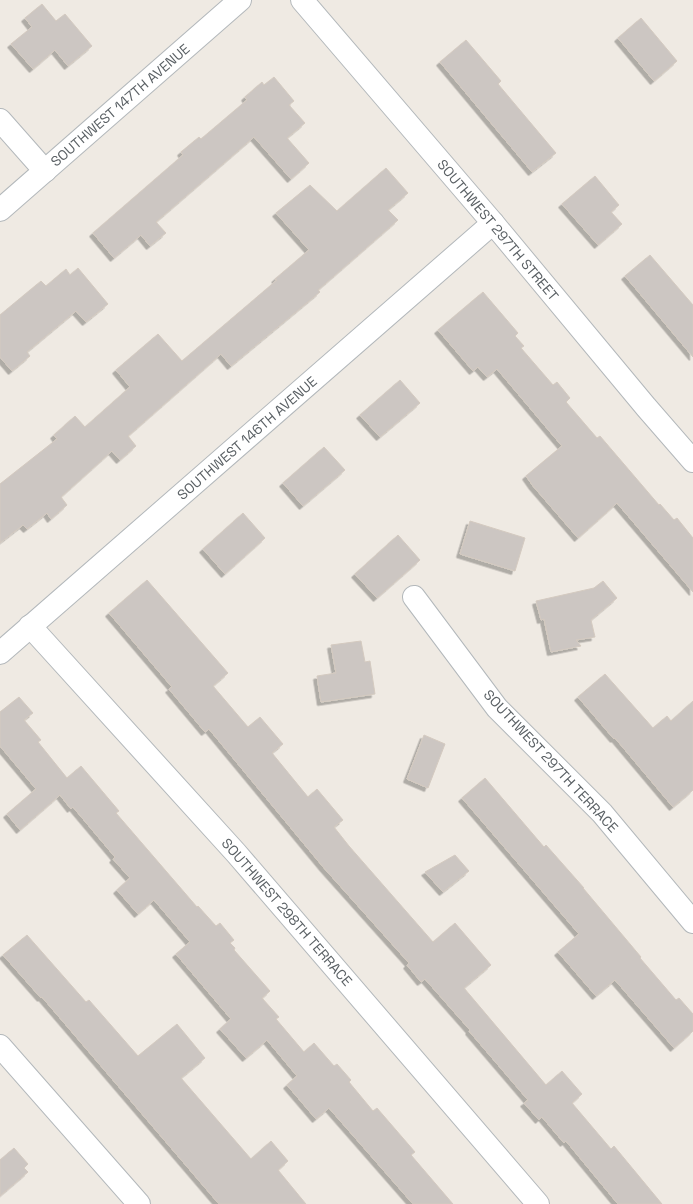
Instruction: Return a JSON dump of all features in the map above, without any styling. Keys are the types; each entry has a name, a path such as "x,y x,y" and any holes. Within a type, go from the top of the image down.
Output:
{"street":[{"name":"SOUTHWEST 147TH AVENUE","path":"0,210 240,0"},
{"name":"SOUTHWEST 297TH STREET","path":"302,0 493,223 646,407 693,461"},
{"path":"0,120 45,171"},
{"name":"SOUTHWEST 146TH AVENUE","path":"0,653 493,223"},
{"name":"SOUTHWEST 297TH TERRACE","path":"414,597 497,708 602,813 693,922"},
{"name":"SOUTHWEST 298TH TERRACE","path":"30,626 236,853 538,1204"},
{"path":"0,1046 139,1204"}],"building":[{"path":"42,4 56,21 65,14 92,46 68,66 55,50 33,69 11,44 32,27 25,18"},
{"path":"641,18 677,61 654,81 618,38"},
{"path":"466,40 501,81 498,84 556,153 532,172 440,62"},
{"path":"274,77 294,101 289,105 305,123 287,138 309,163 291,179 254,137 156,222 166,233 150,246 141,235 114,258 93,233 183,155 181,152 199,137 201,139 247,100 245,97 262,82 264,85"},
{"path":"386,168 408,193 388,210 398,220 318,290 320,292 231,366 221,354 128,436 136,446 120,460 112,451 61,497 67,505 51,519 47,513 27,529 23,525 0,543 0,484 57,439 54,435 75,416 85,427 130,387 116,370 158,334 182,361 277,280 275,279 309,250 276,213 310,185 337,211"},
{"path":"595,176 619,205 611,212 622,224 598,245 562,204"},
{"path":"650,255 693,305 693,357 625,276"},
{"path":"78,268 108,304 86,322 76,311 27,352 30,356 12,371 0,357 0,315 41,281 46,286 66,269 70,275"},
{"path":"483,292 518,333 515,336 524,346 521,348 553,385 557,382 570,398 566,402 597,438 600,436 659,505 660,504 674,520 677,518 693,538 693,592 617,503 578,538 526,476 562,446 497,369 487,377 478,367 473,371 438,330"},
{"path":"400,380 420,403 380,437 360,415"},
{"path":"324,447 345,470 303,506 283,483"},
{"path":"243,513 265,538 225,574 203,549"},
{"path":"470,521 525,538 515,571 460,554"},
{"path":"398,535 420,560 377,598 355,574"},
{"path":"147,580 228,673 213,686 248,727 260,717 283,744 272,753 308,797 317,789 343,820 334,827 433,942 455,923 491,965 464,988 546,1085 562,1071 582,1094 572,1103 611,1149 614,1146 662,1204 618,1204 566,1141 564,1143 542,1117 539,1120 524,1103 528,1100 469,1031 470,1030 425,979 421,982 407,965 409,963 324,868 209,729 205,732 169,689 172,687 109,613"},
{"path":"603,581 617,598 591,620 595,637 576,640 581,646 551,652 544,619 541,620 536,601 594,588"},
{"path":"361,641 365,662 370,661 375,694 321,702 317,676 336,673 331,645"},
{"path":"605,674 653,728 667,716 671,721 693,701 693,790 673,807 615,738 614,739 578,697"},
{"path":"19,697 33,713 24,720 41,740 38,742 67,778 81,766 119,811 116,813 197,907 198,906 216,926 220,923 234,940 230,943 235,948 234,950 270,991 262,998 279,1017 276,1019 304,1052 314,1043 334,1066 337,1064 351,1080 349,1082 373,1111 377,1108 415,1152 411,1155 453,1204 413,1204 329,1108 316,1119 287,1085 297,1076 267,1040 246,1058 220,1029 231,1019 176,954 190,942 154,900 138,914 117,890 130,878 113,859 115,857 73,807 71,809 60,795 20,830 7,814 36,789 0,746 0,712"},
{"path":"424,735 445,744 428,788 407,779"},
{"path":"485,778 544,847 546,845 584,888 676,1000 679,998 693,1014 693,1031 674,1048 615,980 596,996 558,952 579,934 462,798"},
{"path":"455,855 469,871 443,892 425,872"},
{"path":"27,935 86,1002 89,1000 138,1056 177,1024 205,1058 181,1078 251,1159 271,1141 288,1161 278,1170 306,1204 219,1204 42,997 41,998 3,955"},
{"path":"14,1148 28,1164 24,1168 28,1172 0,1196 0,1160"}]}
